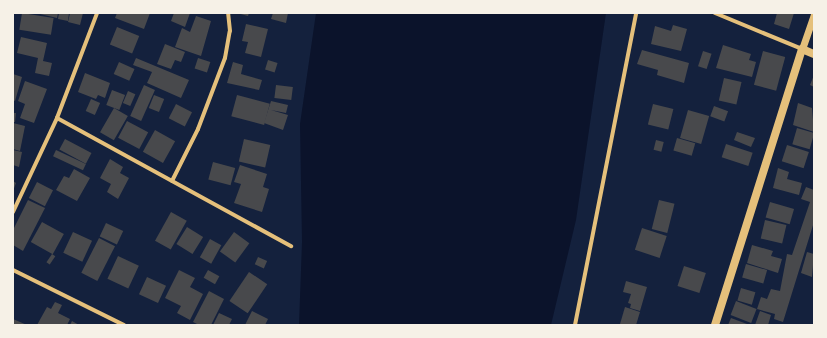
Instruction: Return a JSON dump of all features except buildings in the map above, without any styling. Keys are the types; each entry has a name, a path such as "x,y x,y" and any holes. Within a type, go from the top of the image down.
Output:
{"main road":[{"path":"714,325 802,49 814,54"}],"street":[{"path":"13,212 56,118 97,13"},
{"path":"172,181 200,124 225,58 230,30 228,13"},
{"path":"575,325 636,13"},
{"path":"715,13 802,49 814,14"},
{"path":"56,118 291,246"},
{"path":"13,270 124,325"}],"water":[{"path":"316,13 606,13 576,220 551,325 299,325 302,242 300,124"}]}
